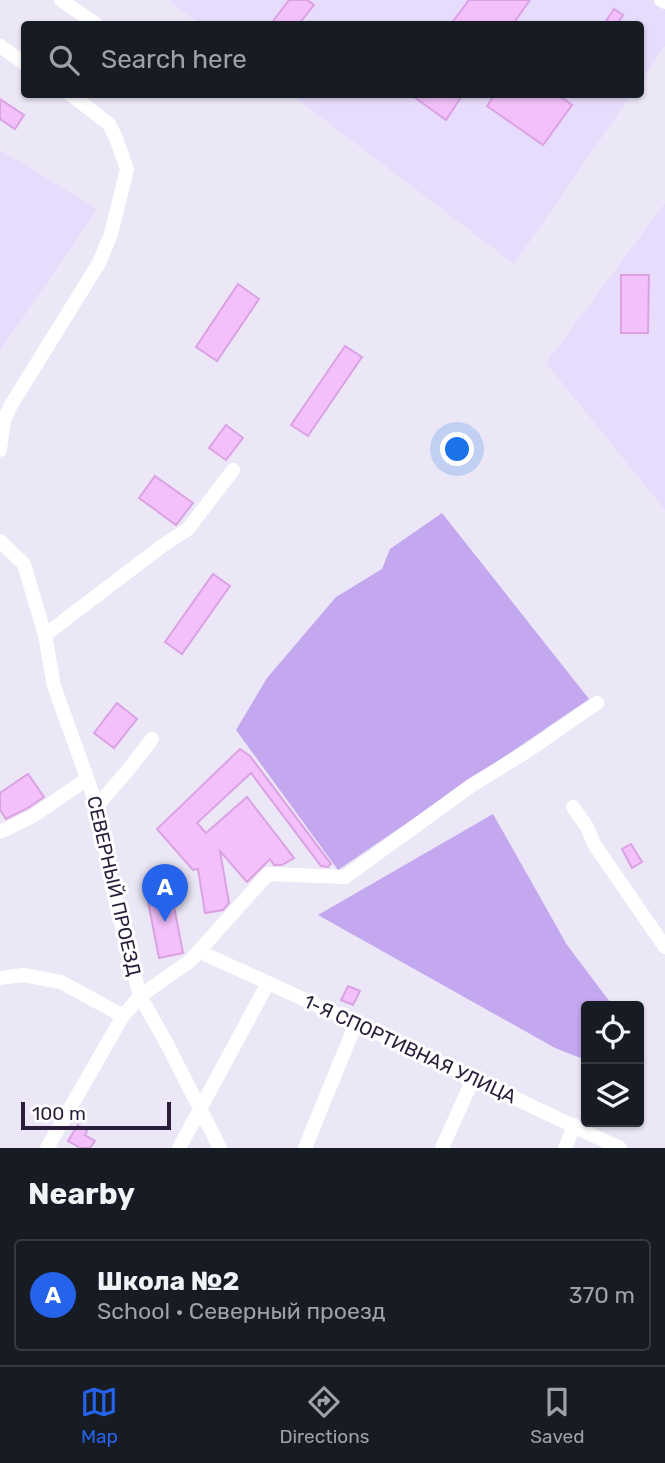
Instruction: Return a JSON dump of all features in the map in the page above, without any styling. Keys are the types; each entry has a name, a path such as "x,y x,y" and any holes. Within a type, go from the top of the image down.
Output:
{"street":[{"path":"61,0 92,21"},
{"path":"0,46 21,61"},
{"path":"0,450 4,420 11,405 99,263 111,234 127,169 109,124 75,98"},
{"path":"45,635 188,529 233,470"},
{"name":"СЕВЕРНЫЙ ПРОЕЗД","path":"0,541 24,564 45,635 54,686 97,806 115,899 141,996 220,1148"},
{"path":"47,1148 123,1016 141,996 190,961 268,874 345,877 472,785 597,703"},
{"path":"97,806 152,738"},
{"path":"0,832 33,816 87,779"},
{"path":"573,807 587,827 594,844 665,947"},
{"name":"1-Я СПОРТИВНАЯ УЛИЦА","path":"198,951 620,1148"},
{"path":"0,978 23,975 61,982 123,1016"},
{"path":"179,1148 268,983"},
{"path":"305,1148 356,1023"},
{"path":"442,1148 473,1079"},
{"path":"565,1148 574,1125"}],"shaded area":[{"path":"168,0 665,0 665,46 644,77 644,21 196,21"},
{"path":"296,98 629,98 514,264"},
{"path":"0,150 97,209 0,351"},
{"path":"665,203 665,510 546,363"},
{"path":"442,513 589,699 338,870 236,730 267,678 336,597 382,569 390,549"},
{"path":"493,814 567,945 609,1001 581,1001 581,1058 555,1048 318,915"}],"building":[{"path":"289,0 307,0 314,5 301,21 273,21"},
{"path":"469,0 530,0 515,21 453,21"},
{"path":"614,9 623,15 619,21 606,21"},
{"path":"416,98 460,98 446,120"},
{"path":"492,98 562,98 572,105 543,145 487,106"},
{"path":"0,99 24,115 15,129 0,119"},
{"path":"621,275 649,275 648,333 621,333"},
{"path":"238,284 259,299 217,361 196,347"},
{"path":"345,346 362,357 308,436 291,425"},
{"path":"226,425 243,438 226,460 209,448"},
{"path":"155,476 193,503 176,525 139,498"},
{"path":"213,574 230,586 182,654 165,642"},
{"path":"117,703 137,719 114,748 94,733"},
{"path":"240,749 250,756 331,864 328,867 321,866 251,773 197,823 206,833 247,797 294,858 282,865 274,865 270,859 247,882 220,851 229,903 223,910 205,913 198,869 193,870 157,829"},
{"path":"28,774 44,797 6,819 0,810 0,793"},
{"path":"631,844 642,862 632,868 622,849"},
{"path":"170,886 183,953 159,958 146,891"},
{"path":"348,986 360,991 353,1005 341,1000"},
{"path":"78,1125 87,1131 85,1135 95,1141 90,1148 80,1148 68,1141"}],"place":[{"name":"Школа №2","path":"165,922"}]}
